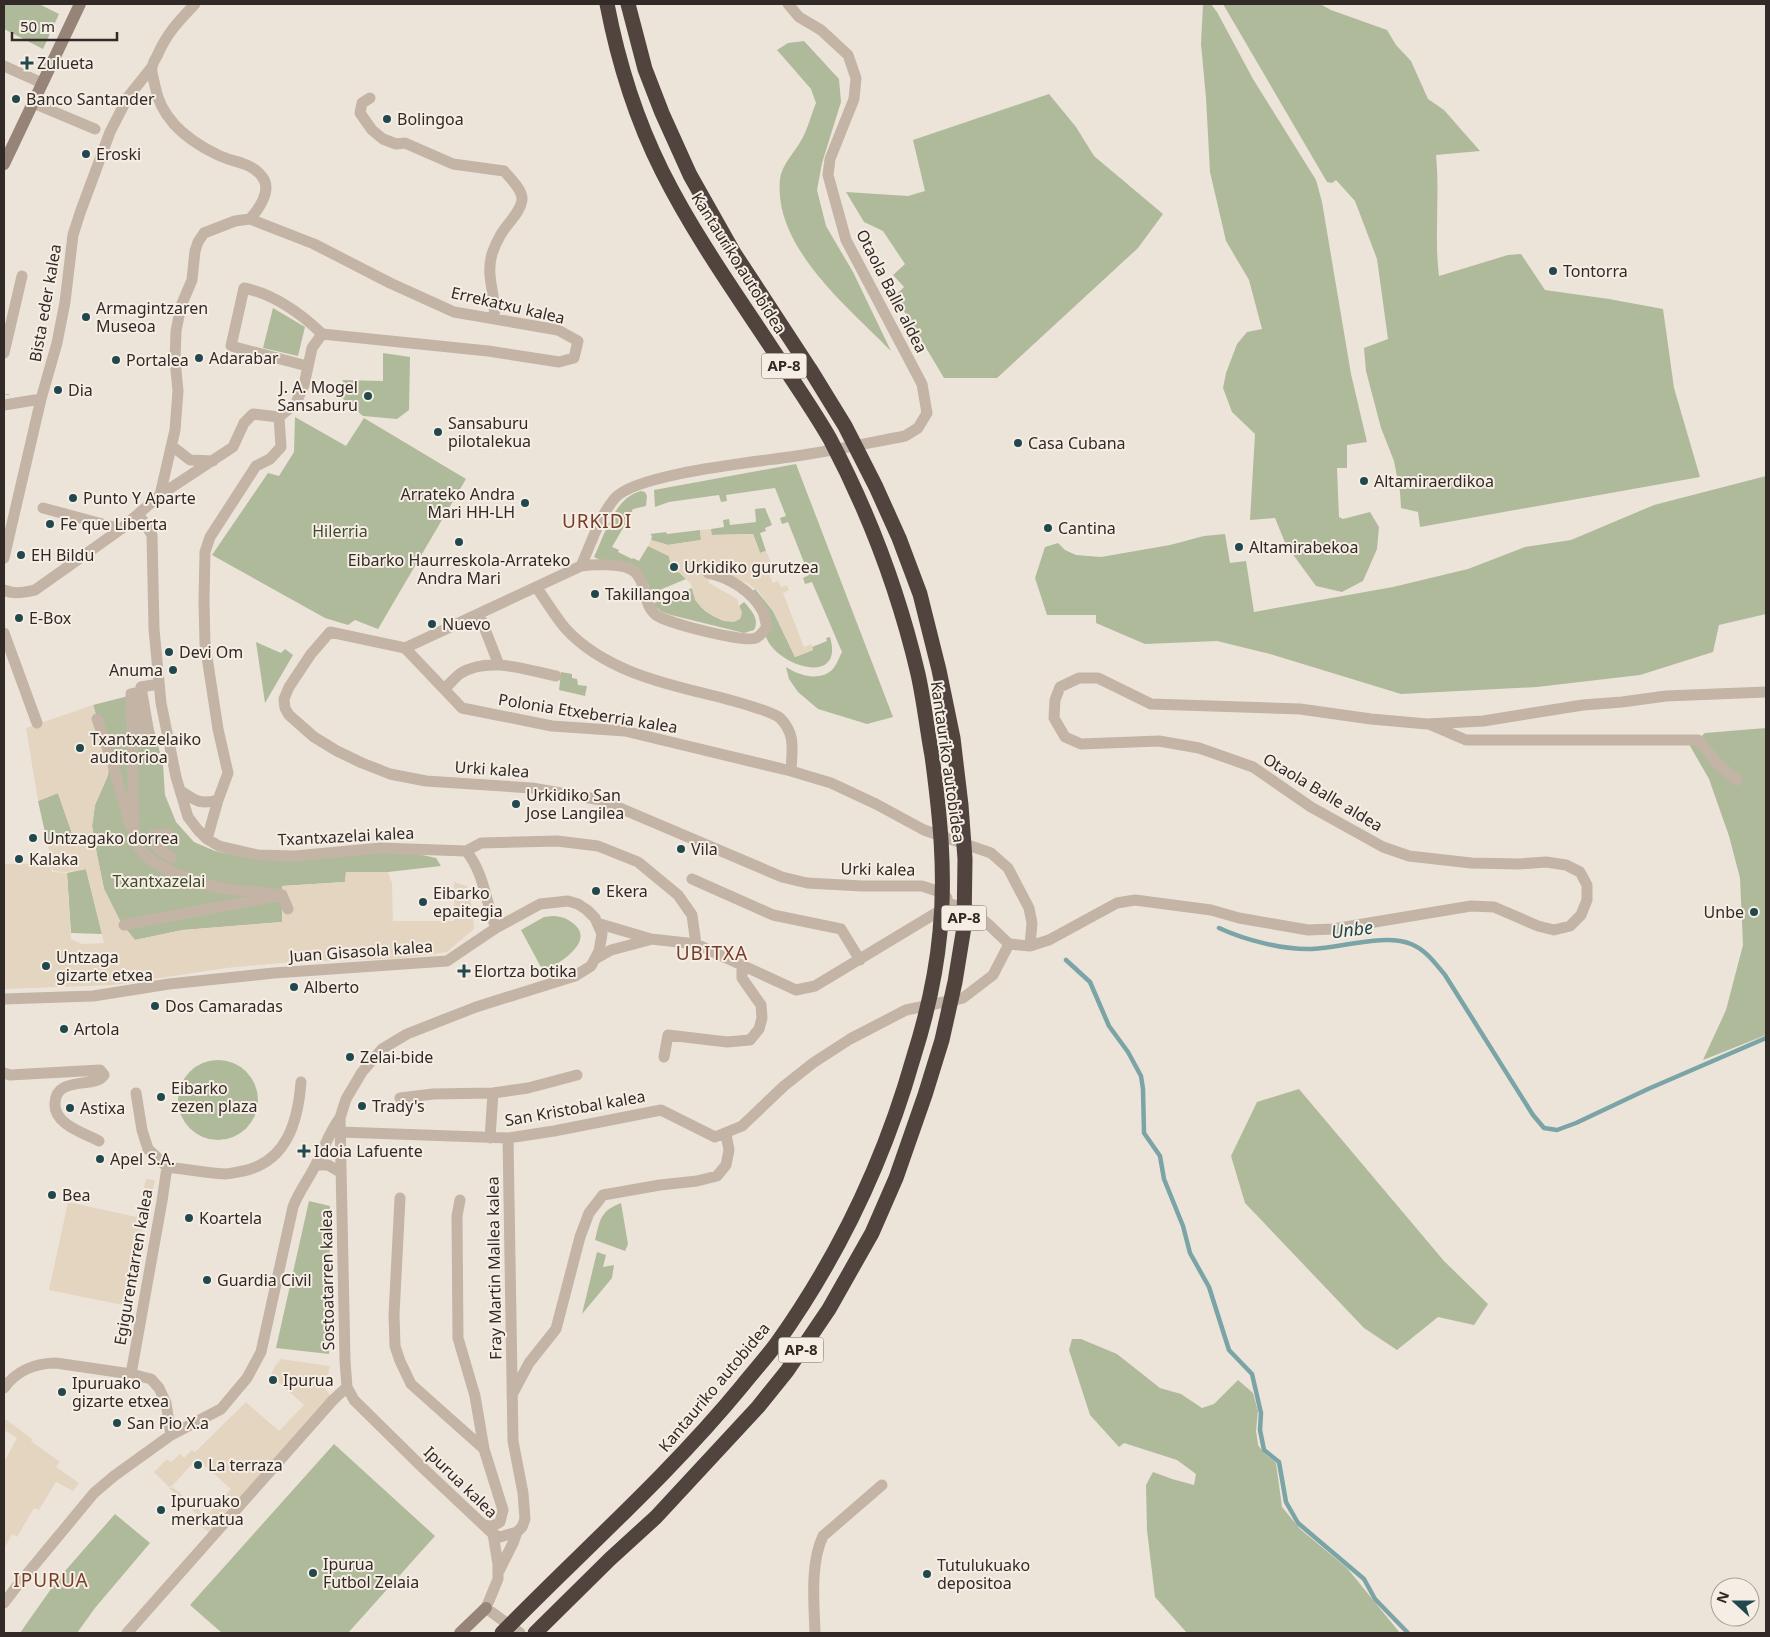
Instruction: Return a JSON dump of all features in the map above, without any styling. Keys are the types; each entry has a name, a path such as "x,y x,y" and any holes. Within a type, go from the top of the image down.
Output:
{"highway":[{"name":"Kantauriko autobidea","path":"502,1633 545,1589 617,1521 699,1437 776,1345 825,1267 849,1225 875,1170 903,1094 932,988 941,930 943,864 939,805 919,676 897,598 879,548 829,438 690,220 662,171 627,82 607,4"},
{"name":"Kantauriko autobidea","path":"535,1633 610,1559 656,1518 758,1407 787,1370 829,1309 872,1233 893,1186 942,1040 955,982 964,927 965,859 953,738 939,670 920,594 899,538 845,426 734,253 690,175 658,104 645,69 628,4"}],"street":[{"path":"4,164 80,4"},
{"name":"Bista eder kalea","path":"4,558 41,398 57,343 65,302 73,235 91,179 110,132 128,97 152,67 171,29 195,4"},
{"name":"Otaola Balle aldea","path":"581,566 601,520 616,497 635,485 715,468 797,456 905,436 918,428 927,413 922,384 846,240 828,175 830,159 854,99 856,78 848,55 821,30 799,17 788,4"},
{"path":"4,66 42,83"},
{"path":"152,67 158,100 171,122 194,142 219,156 252,166 264,179 263,199 258,210 250,219"},
{"path":"370,98 362,103 360,113 372,130 383,139 396,144 405,143 453,164 504,171 522,194 522,202 499,236 492,255 489,280 495,312 494,318"},
{"path":"33,103 95,129"},
{"name":"Errekatxu kalea","path":"160,495 176,430 178,391 175,360 176,331 181,306 192,280 195,251 204,233 234,221 250,219 314,244 390,283 454,312 558,330 578,340 574,358 559,362 440,346 322,334"},
{"path":"4,353 22,276"},
{"path":"4,590 22,593 35,590 121,529 160,495 233,447 244,422 253,414 279,417 296,403 304,385 312,348 322,334 306,319 254,290 244,288 231,346 307,366"},
{"path":"4,395 4,405 41,398"},
{"path":"207,839 228,773 218,729 205,644 205,552 210,537 256,466 270,459 280,447 279,417"},
{"path":"172,446 190,460 213,461"},
{"path":"43,508 121,529"},
{"name":"Txantxazelai kalea","path":"139,515 152,535 154,629 159,684 176,777 188,817 207,839 219,846 258,855 296,856 380,848 466,851"},
{"path":"405,648 537,588 557,576 581,566 598,565 630,569 640,578 646,601 650,608 656,615 671,622 737,638 748,640 758,638 767,627 763,612 753,598 739,586 718,575 708,573"},
{"path":"537,588 566,628 592,651 626,670 686,689 740,702 778,716 792,735 791,771"},
{"path":"479,614 499,665"},
{"name":"Urki kalea","path":"405,648 330,632 311,654 288,687 284,699 285,708 289,715 320,741 362,763 390,774 426,781 532,788 602,800 782,877 808,883 862,886 922,886 943,893 951,904"},
{"path":"4,633 38,723"},
{"name":"Polonia Etxeberria kalea","path":"405,648 462,708 552,726 625,732 791,771 831,783 876,804 924,830 991,853 1008,868 1029,908 1032,923 1030,946"},
{"name":"Polonia Etxeberria kalea","path":"444,689 462,673 482,666 499,665 556,676"},
{"name":"Otaola Balle aldea","path":"1030,946 1049,940 1117,903 1136,900 1211,910 1239,918 1308,930 1333,929 1471,906 1494,907 1538,926 1554,930 1570,926 1581,915 1587,900 1587,886 1580,872 1566,865 1546,862 1519,864 1471,863 1409,856 1383,847 1311,807 1253,767 1199,748 1159,741 1081,744 1065,737 1054,718 1055,700 1060,687 1079,678 1098,678 1151,704 1300,709 1371,719 1427,724 1483,721 1583,705 1666,696 1766,692"},
{"path":"134,837 131,694 136,693 145,741 150,740 141,687 159,684"},
{"path":"97,719 112,761 134,837 145,856 189,879 218,888 282,895"},
{"name":"Otaola Balle aldea","path":"1427,724 1466,740 1698,740 1718,765 1737,780"},
{"path":"181,791 196,801 206,804 220,797"},
{"path":"168,834 153,835 152,840 154,845 171,858"},
{"path":"496,928 478,870 473,858 466,851 482,842 557,841 598,846 638,862 678,895 692,915 696,944"},
{"path":"692,879 773,915 841,929 860,960"},
{"path":"282,895 288,909"},
{"path":"124,925 282,895"},
{"name":"Juan Gisasola kalea","path":"4,999 93,996 169,984 281,972 447,961 496,928 540,904 558,901 578,904 587,910 597,923"},
{"path":"597,923 651,939 696,944 796,990 815,986 951,904 971,910 1009,944 1030,946"},
{"path":"595,959 599,951 602,934 597,923"},
{"path":"595,959 611,950 651,939"},
{"path":"726,1134 742,1126 784,1086 850,1038 906,1010 963,998 993,975 1009,944"},
{"name":"Sostoatarren kalea","path":"348,1387 345,1361 340,1172 340,1118 346,1099 362,1072 382,1049 407,1034 459,1014 575,976 591,966 595,959"},
{"path":"664,1057 668,1035 727,1042 750,1040 759,1030 762,1018 761,1005 742,978 742,965"},
{"path":"4,1073 10,1075 92,1070 102,1072 104,1075 98,1080 61,1089 54,1105 56,1113 64,1122 99,1141"},
{"path":"400,1098 432,1094 493,1093 528,1088 577,1075"},
{"path":"136,1093 142,1130 148,1149 167,1167 226,1174 251,1169 269,1161 281,1149 290,1133 299,1104 301,1082"},
{"path":"490,1138 493,1093"},
{"name":"San Kristobal kalea","path":"340,1132 508,1138 661,1110 715,1137 726,1134"},
{"name":"Sostoatarren kalea","path":"4,1603 94,1493 114,1476 171,1435 222,1409 247,1378 261,1352 293,1207 300,1191 316,1165 332,1127 340,1118"},
{"name":"Fray Martin Mallea kalea","path":"512,1397 529,1363 556,1329 588,1212 603,1195 717,1176 726,1165 728,1158 729,1150 726,1134"},
{"name":"Fray Martin Mallea kalea","path":"498,1574 525,1519 513,1441 508,1138"},
{"path":"316,1165 328,1165 340,1172"},
{"name":"Egigurentarren kalea","path":"130,1374 167,1167"},
{"path":"400,1198 394,1315 395,1346 400,1361 411,1384 484,1449"},
{"path":"460,1200 457,1216 458,1338 474,1396 484,1449 503,1510 500,1522 493,1526 484,1525"},
{"path":"7,1383 26,1369 45,1363 130,1374 151,1379 159,1388 166,1403 171,1435"},
{"path":"127,1633 332,1402 348,1387"},
{"name":"Ipurua kalea","path":"348,1387 354,1400 493,1534 498,1574 494,1592 486,1608"},
{"path":"814,1633 815,1563 818,1546 824,1536 882,1485"},
{"path":"503,1510 513,1515 518,1515 524,1510"},
{"path":"493,1534 500,1537 517,1532"},
{"path":"460,1633 486,1608 520,1633"}],"green space":[{"path":"4,4 39,4 59,14 43,49 4,29"},
{"path":"1203,4 1211,4 1217,12 1253,79 1316,180 1322,202 1351,374 1367,442 1347,445 1347,468 1337,468 1339,517 1343,519 1370,512 1379,527 1377,549 1363,581 1342,592 1316,586 1286,545 1275,518 1250,520 1255,434 1232,412 1223,388 1226,373 1237,344 1247,332 1262,329 1249,280 1226,241 1210,172 1201,44"},
{"path":"1223,4 1320,4 1331,10 1387,30 1396,45 1411,61 1428,99 1444,110 1480,151 1436,155 1439,276 1508,255 1521,254 1545,290 1663,309 1674,388 1700,477 1420,527 1418,512 1401,508 1394,461 1381,428 1366,371 1364,348 1388,339 1377,259 1355,201 1336,180 1332,183 1327,182"},
{"path":"804,41 839,79 841,102 822,163 817,190 826,226 853,272 891,351 835,295 817,274 801,252 788,228 781,204 781,174 804,135 816,103 811,89 777,50 788,43"},
{"path":"1049,94 1076,127 1094,156 1163,214 1138,248 997,378 944,378 895,296 904,287 893,275 905,264 883,231 864,222 846,192 908,196 925,191 913,140"},
{"path":"273,308 305,327 298,356 263,348"},
{"path":"383,353 410,357 409,410 397,419 363,416 341,397 343,380 383,381"},
{"name":"Hilerria","path":"295,417 346,446 364,418 466,479 378,629 355,620 348,625 325,618 212,555 268,473 279,476 294,452"},
{"path":"796,464 893,717 867,724 818,709 798,692 789,679 786,667 802,675 821,676 827,674 832,670 842,652 812,582 805,584 803,578 809,575 788,522 782,524 780,518 786,516 775,488 726,495 727,501 721,502 719,495 669,502 655,507 654,490"},
{"path":"1766,476 1766,614 1719,625 1713,652 1640,675 1537,687 1401,694 1270,654 1217,641 1145,644 1096,623 1096,615 1047,615 1035,578 1045,547 1058,543 1065,550 1076,555 1101,557 1170,545 1204,536 1225,534 1230,563 1246,561 1254,612 1393,587 1468,569 1525,547 1571,540 1654,505"},
{"path":"641,491 645,492 647,496 646,506 633,509 612,547 619,550 618,552 639,561 648,546 669,556 672,570 680,573 686,579 650,594 648,584 594,557 617,509 632,495"},
{"path":"765,508 772,525 765,528 766,531 760,533 766,551 760,553 753,534 711,535 711,529 724,527 723,520 729,519 730,525 756,522 755,509"},
{"path":"700,530 701,540 668,545 651,540 652,536 650,534 666,532 667,534"},
{"path":"692,588 703,609 724,621 742,613 739,606 744,602 755,618 756,626 754,630 744,633 671,615 662,612 652,604"},
{"path":"755,589 773,611 795,657 813,650 812,647 827,641 826,638 830,637 832,653 828,662 819,667 808,667 783,657 773,648 766,637 769,630 752,592"},
{"path":"256,642 281,653 285,649 293,655 265,703"},
{"path":"561,672 572,674 572,678 577,679 578,685 587,686 585,696 559,690"},
{"name":"Txantxazelai","path":"144,692 163,764 165,795 176,822 194,842 215,851 261,860 404,851 436,858 441,866 388,872 346,872 345,882 283,886 283,922 183,930 135,940 121,923 104,889 97,855 92,826 95,805 108,775 109,759 93,705"},
{"name":"Unbe","path":"1766,728 1766,1035 1703,1060 1726,1010 1743,945 1740,878 1729,836 1709,779 1690,746 1705,733"},
{"path":"58,793 74,839 48,846 38,801"},
{"path":"86,869 102,934 71,933 67,873"},
{"path":"558,916 574,924 580,931 580,938 578,945 572,952 557,964 543,971 521,930 544,917"},
{"path":"218,1060 233,1063 246,1072 255,1085 258,1100 255,1115 246,1128 233,1137 218,1140 203,1137 190,1128 181,1115 178,1100 181,1085 190,1072 203,1063"},
{"path":"1299,1089 1444,1261 1488,1304 1474,1325 1438,1317 1397,1350 1364,1328 1245,1203 1231,1156 1257,1102"},
{"path":"309,1201 330,1206 329,1354 276,1348"},
{"path":"621,1203 628,1244 625,1251 595,1240 602,1217 609,1209"},
{"path":"597,1252 606,1255 603,1267 614,1265 612,1278 582,1314"},
{"path":"1072,1339 1081,1339 1117,1354 1160,1388 1181,1394 1202,1408 1214,1404 1238,1380 1253,1393 1258,1411 1256,1431 1258,1445 1276,1463 1282,1507 1300,1529 1347,1568 1400,1633 1187,1633 1155,1597 1147,1530 1146,1485 1153,1472 1194,1485 1196,1474 1177,1460 1124,1443 1119,1447 1090,1415 1069,1350"},
{"path":"334,1444 435,1536 348,1633 222,1633 190,1605"},
{"path":"115,1514 150,1543 95,1608 77,1633 20,1633 58,1579"}],"shaded area":[{"path":"711,529 712,535 753,534 760,553 766,551 772,565 766,567 773,583 778,581 781,587 787,585 789,590 783,593 804,647 811,644 813,650 795,657 773,611 758,591 747,583 714,569 708,573 709,583 737,599 742,613 740,619 734,622 724,621 713,616 695,600 691,584 680,573 672,570 669,556 648,546 651,540 668,545 701,540 700,530"},
{"name":"Txantxazelai","path":"93,705 109,759 108,775 95,805 92,826 97,855 104,889 121,923 135,940 183,930 282,922 282,886 345,882 346,872 388,872 392,883 393,921 454,921 454,882 467,886 473,912 474,929 447,952 404,958 281,963 226,968 114,985 4,989 4,864 51,863 52,872 67,873 71,939 82,944 104,943 86,869 67,872 53,871 48,846 74,839 58,793 38,801 26,728"},
{"path":"146,1179 155,1180 148,1214 145,1214 127,1306 49,1290 68,1202 137,1217"},
{"path":"281,1359 330,1366 325,1388 333,1400 213,1535 198,1525 203,1520 169,1488 173,1487 206,1516 231,1489 197,1459 169,1487 154,1472 167,1459 171,1462 180,1454 184,1458 192,1450 195,1452 246,1402 279,1431 304,1405 271,1375"},
{"path":"4,1418 60,1462 56,1467 79,1483 73,1491 56,1482 39,1510 34,1508 17,1537 12,1534 4,1549 4,1462 17,1438 4,1430"}],"waterway":[{"name":"Unbe","path":"1219,928 1252,940 1289,948 1312,949 1376,940 1389,940 1411,944 1421,950 1430,957 1445,975 1533,1115 1544,1128 1557,1130 1576,1123 1648,1089 1766,1038"},
{"path":"1066,960 1090,982 1109,1026 1128,1052 1141,1076 1144,1133 1160,1156 1164,1179 1183,1226 1190,1253 1209,1287 1229,1350 1252,1374 1261,1413 1260,1430 1264,1450 1279,1462 1286,1502 1298,1523 1364,1579 1375,1599 1408,1633"}],"place":[{"name":"Zulueta","path":"27,63"},
{"name":"Banco Santander","path":"16,99"},
{"name":"Bolingoa","path":"387,119"},
{"name":"Eroski","path":"86,154"},
{"name":"Tontorra","path":"1553,271"},
{"name":"Armagintzaren Museoa","path":"86,317"},
{"name":"Adarabar","path":"199,358"},
{"name":"Portalea","path":"116,360"},
{"name":"Dia","path":"58,390"},
{"name":"J. A. Mogel Sansaburu","path":"368,396"},
{"name":"Sansaburu pilotalekua","path":"438,432"},
{"name":"Casa Cubana","path":"1018,443"},
{"name":"Altamiraerdikoa","path":"1364,481"},
{"name":"Punto Y Aparte","path":"73,498"},
{"name":"Arrateko Andra Mari HH-LH","path":"525,503"},
{"name":"Fe que Liberta","path":"50,524"},
{"name":"Cantina","path":"1048,528"},
{"name":"Eibarko Haurreskola-Arrateko Andra Mari","path":"459,542"},
{"name":"Altamirabekoa","path":"1239,547"},
{"name":"EH Bildu","path":"21,555"},
{"name":"Urkidiko gurutzea","path":"674,567"},
{"name":"Takillangoa","path":"595,594"},
{"name":"E-Box","path":"19,618"},
{"name":"Nuevo","path":"432,624"},
{"name":"Devi Om","path":"169,652"},
{"name":"Anuma","path":"173,670"},
{"name":"Txantxazelaiko auditorioa","path":"80,748"},
{"name":"Urkidiko San Jose Langilea","path":"516,804"},
{"name":"Untzagako dorrea","path":"33,838"},
{"name":"Vila","path":"681,849"},
{"name":"Kalaka","path":"19,859"},
{"name":"Ekera","path":"596,891"},
{"name":"Eibarko epaitegia","path":"423,902"},
{"name":"Unbe","path":"1754,912"},
{"name":"Untzaga gizarte etxea","path":"46,966"},
{"name":"Elortza botika","path":"464,971"},
{"name":"Alberto","path":"294,987"},
{"name":"Dos Camaradas","path":"155,1006"},
{"name":"Artola","path":"64,1029"},
{"name":"Zelai-bide","path":"350,1057"},
{"name":"Eibarko zezen plaza","path":"161,1097"},
{"name":"Trady's","path":"362,1106"},
{"name":"Astixa","path":"70,1108"},
{"name":"Idoia Lafuente","path":"304,1151"},
{"name":"Apel S.A.","path":"100,1159"},
{"name":"Bea","path":"52,1195"},
{"name":"Koartela","path":"189,1218"},
{"name":"Guardia Civil","path":"207,1280"},
{"name":"Ipurua","path":"273,1380"},
{"name":"Ipuruako gizarte etxea","path":"62,1392"},
{"name":"San Pio X.a","path":"117,1423"},
{"name":"La terraza","path":"198,1465"},
{"name":"Ipuruako merkatua","path":"161,1510"},
{"name":"Ipurua Futbol Zelaia","path":"313,1573"},
{"name":"Tutulukuako depositoa","path":"927,1574"}],"district":[{"name":"URKIDI","path":"597,521"},
{"name":"UBITXA","path":"712,953"},
{"name":"IPURUA","path":"51,1580"}]}
